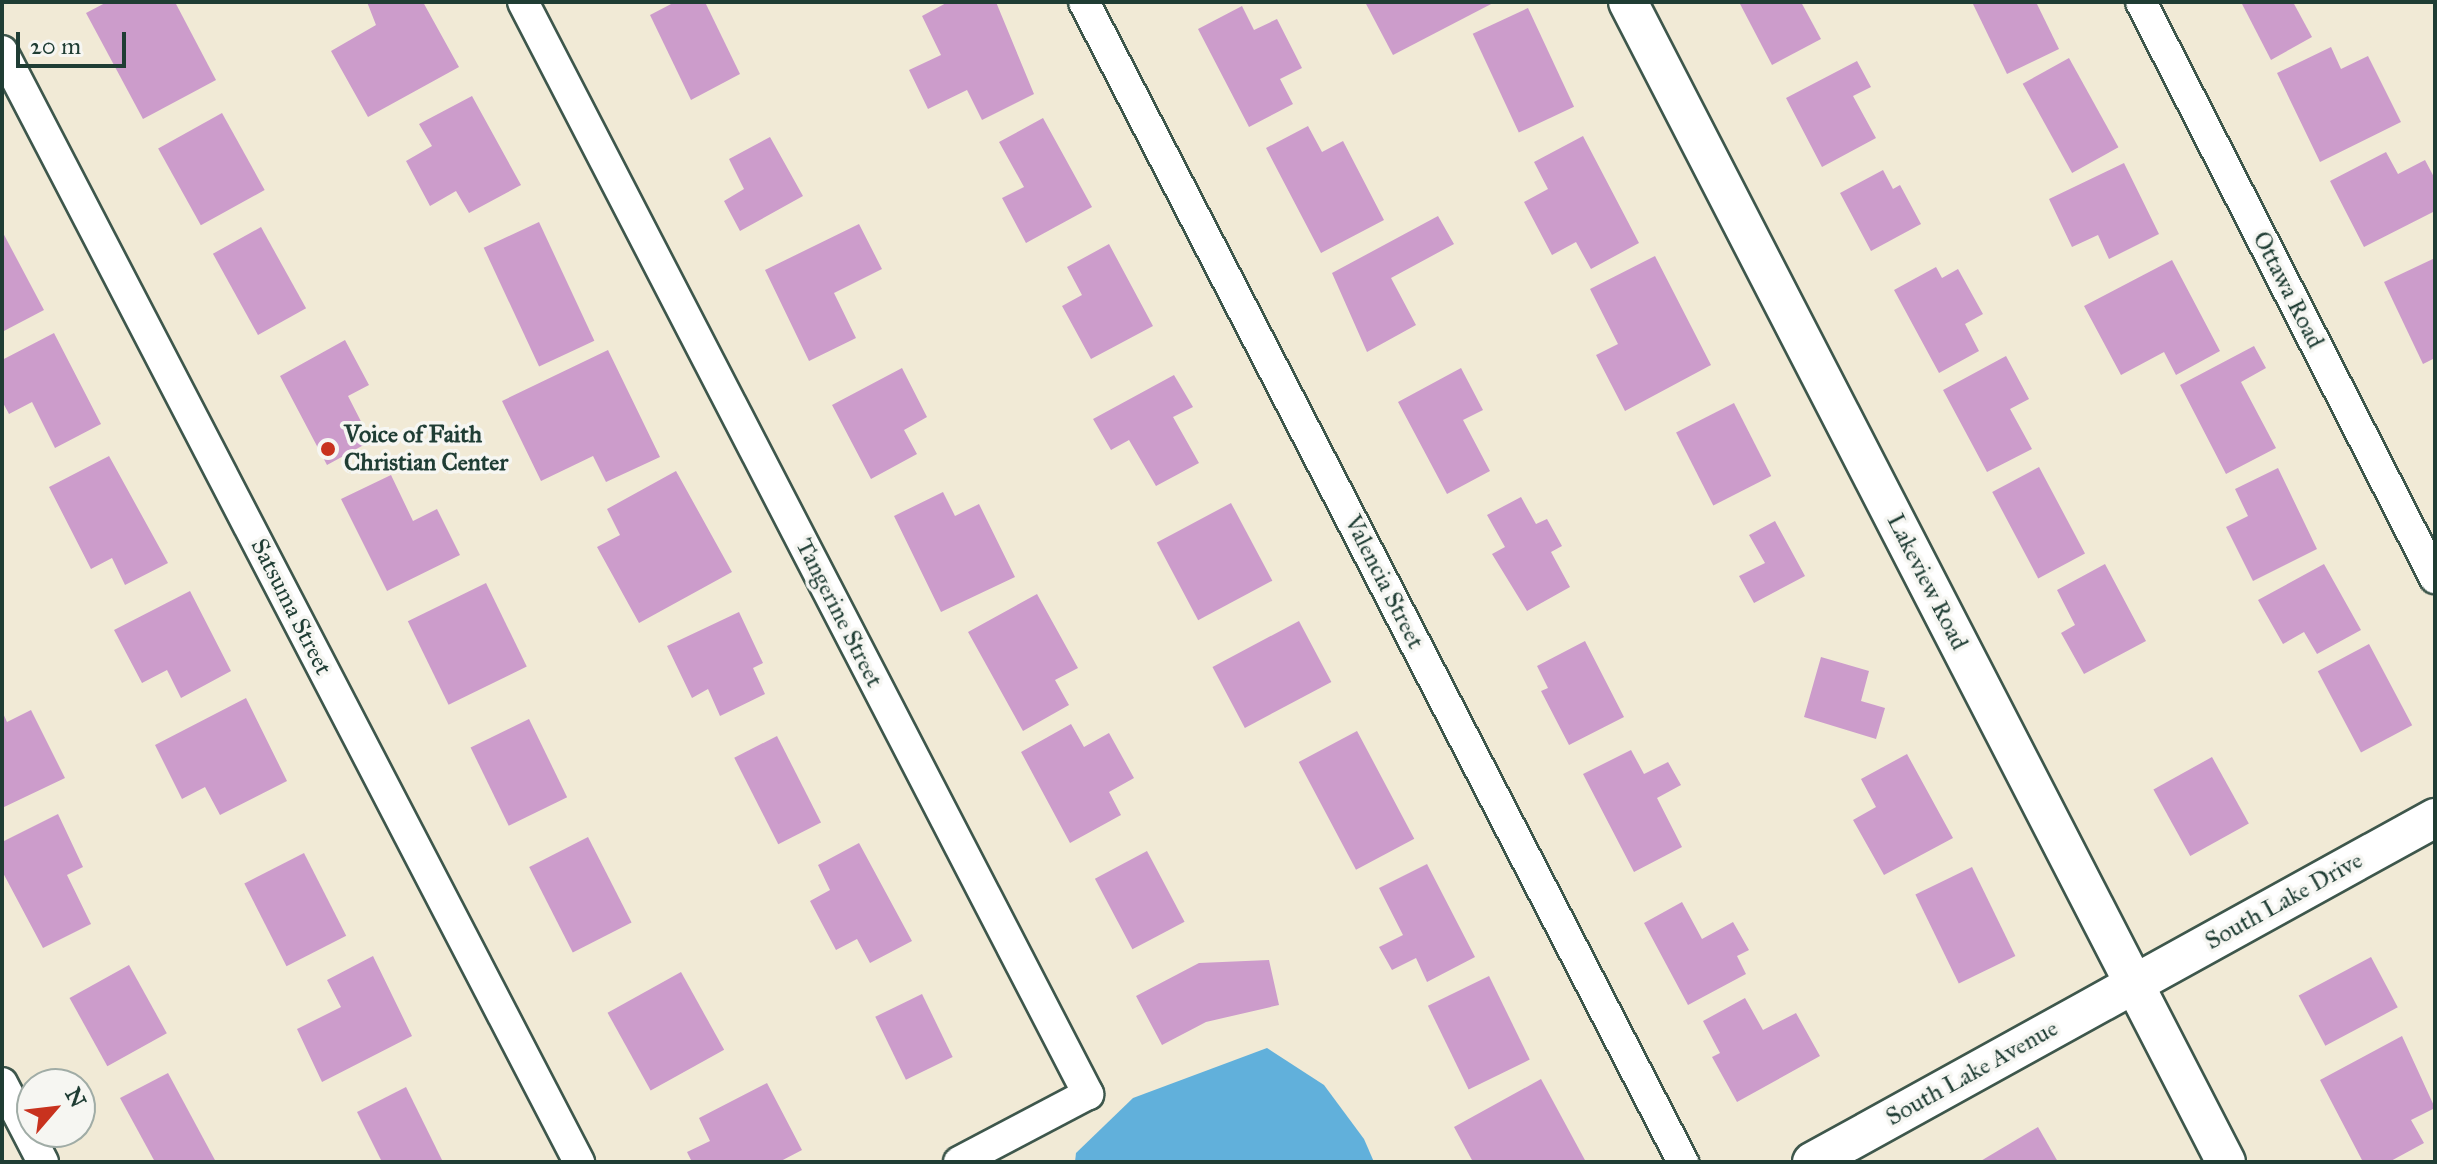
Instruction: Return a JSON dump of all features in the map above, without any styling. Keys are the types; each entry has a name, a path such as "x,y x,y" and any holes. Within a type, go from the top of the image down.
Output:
{"street":[{"name":"Tangerine Street","path":"523,2 1088,1094 959,1162"},
{"name":"Valencia Street","path":"1084,2 1683,1162"},
{"name":"Lakeview Road","path":"1628,2 2226,1162"},
{"name":"Ottawa Road","path":"2141,2 2435,578"},
{"name":"Satsuma Street","path":"2,51 579,1162"},
{"name":"South Lake Drive","path":"2134,984 2435,818"},
{"name":"South Lake Avenue","path":"1812,1162 2134,984"},
{"path":"2,1083 43,1162"}],"water":[{"path":"1267,1048 1324,1085 1364,1139 1374,1162 1075,1162 1076,1153 1133,1098"}],"building":[{"path":"107,2 175,2 216,80 143,119 86,13"},
{"path":"367,2 423,2 459,67 368,117 331,51 376,25"},
{"path":"675,2 705,2 740,74 691,100 650,15"},
{"path":"948,2 996,2 1034,94 982,120 967,90 928,109 909,70 941,55 922,16"},
{"path":"1365,2 1495,2 1393,55"},
{"path":"1739,2 1801,2 1821,39 1772,65"},
{"path":"1972,2 2036,2 2059,49 2007,74"},
{"path":"2241,2 2293,2 2312,37 2271,60"},
{"path":"1242,6 1254,30 1277,19 1302,68 1280,79 1293,104 1249,127 1198,29"},
{"path":"1528,8 1574,107 1519,133 1473,34"},
{"path":"2331,47 2341,69 2368,56 2401,122 2320,162 2277,73"},
{"path":"2069,58 2118,147 2072,173 2023,84"},
{"path":"1857,61 1871,87 1853,96 1876,138 1822,167 1786,98"},
{"path":"472,96 521,185 469,213 456,191 430,206 406,161 432,146 419,124"},
{"path":"222,113 265,190 201,225 158,148"},
{"path":"1043,118 1092,207 1026,243 1002,198 1024,187 999,142"},
{"path":"1308,126 1322,152 1343,141 1384,220 1321,253 1266,148"},
{"path":"1583,136 1639,243 1591,269 1576,242 1552,255 1524,202 1548,189 1534,162"},
{"path":"770,137 803,196 740,231 724,201 744,189 729,159"},
{"path":"2386,152 2398,174 2425,160 2435,179 2435,211 2364,247 2330,181"},
{"path":"2124,163 2159,234 2109,259 2098,235 2072,247 2049,199"},
{"path":"1883,170 1893,189 1900,185 1921,224 1871,251 1840,193"},
{"path":"1438,216 1454,244 1391,278 1416,325 1367,352 1332,273"},
{"path":"539,222 594,341 539,367 484,248"},
{"path":"859,224 882,269 834,293 856,338 809,361 765,270"},
{"path":"261,227 306,308 258,335 213,254"},
{"path":"2,231 44,310 2,332"},
{"path":"1109,244 1153,326 1091,359 1062,306 1082,295 1067,267"},
{"path":"1655,256 1711,365 1625,411 1596,355 1618,344 1590,289"},
{"path":"2435,258 2435,358 2423,364 2384,282"},
{"path":"2172,260 2220,351 2176,375 2164,352 2121,375 2084,306"},
{"path":"1936,267 1942,278 1958,269 1983,314 1965,324 1979,351 1939,373 1894,290"},
{"path":"54,333 101,424 55,448 32,402 9,414 2,401 2,360"},
{"path":"345,340 369,385 348,396 371,441 327,465 280,376"},
{"path":"2254,346 2266,368 2241,382 2276,448 2226,474 2180,385"},
{"path":"608,350 660,457 606,482 593,456 541,481 502,401"},
{"path":"2006,356 2029,399 2010,409 2032,449 1987,472 1943,390"},
{"path":"902,368 927,417 904,430 917,454 871,479 832,405"},
{"path":"1461,368 1483,410 1463,420 1490,471 1447,494 1398,402"},
{"path":"1174,375 1193,407 1173,417 1199,463 1156,486 1129,440 1111,450 1093,419"},
{"path":"1734,403 1771,476 1713,506 1676,433"},
{"path":"109,456 168,563 125,585 112,558 91,569 49,487"},
{"path":"2039,467 2085,554 2038,578 1992,492"},
{"path":"2278,468 2317,549 2253,581 2226,527 2248,516 2235,489"},
{"path":"676,471 732,572 639,623 597,547 620,535 607,509"},
{"path":"391,475 413,521 437,509 460,555 387,591 341,499"},
{"path":"943,492 955,516 979,504 1015,577 941,612 894,516"},
{"path":"1521,497 1536,524 1547,519 1562,546 1551,552 1570,587 1527,611 1492,554 1505,547 1487,515"},
{"path":"1231,503 1272,581 1198,620 1157,542"},
{"path":"1775,521 1805,576 1754,603 1739,576 1765,563 1749,535"},
{"path":"2105,564 2146,641 2084,674 2061,633 2075,625 2057,590"},
{"path":"2324,564 2361,630 2317,654 2304,632 2283,644 2258,600"},
{"path":"486,583 527,667 449,705 408,621"},
{"path":"190,591 231,671 181,698 167,670 142,683 114,630"},
{"path":"1037,594 1078,668 1055,680 1069,705 1023,731 968,632"},
{"path":"739,612 763,663 753,668 765,694 720,716 708,689 692,698 667,646"},
{"path":"1299,621 1331,682 1245,728 1212,667"},
{"path":"1585,641 1624,717 1569,745 1541,691 1548,688 1537,666"},
{"path":"2369,644 2412,725 2361,752 2318,671"},
{"path":"1821,657 1869,671 1861,701 1885,708 1876,739 1804,717"},
{"path":"246,698 287,781 220,815 205,787 182,799 155,745"},
{"path":"31,710 65,778 2,808 2,711 7,722"},
{"path":"529,719 567,797 509,826 471,747"},
{"path":"1071,724 1084,747 1109,733 1134,778 1109,792 1121,815 1070,843 1021,752"},
{"path":"1357,731 1414,839 1356,870 1299,762"},
{"path":"777,736 821,822 778,844 734,758"},
{"path":"1631,750 1644,774 1668,762 1681,785 1657,798 1682,847 1634,872 1583,774"},
{"path":"1907,754 1953,838 1884,875 1853,820 1876,807 1861,779"},
{"path":"2212,757 2249,823 2190,856 2153,789"},
{"path":"58,814 83,867 67,875 91,924 43,948 2,871 2,842"},
{"path":"588,837 632,923 573,952 529,867"},
{"path":"859,843 912,941 870,963 857,939 836,950 810,901 830,890 818,865"},
{"path":"1147,851 1185,922 1132,949 1095,879"},
{"path":"304,853 346,936 287,966 244,883"},
{"path":"1427,864 1475,957 1427,982 1416,958 1392,970 1379,947 1403,935 1379,888"},
{"path":"1972,867 2015,956 1959,984 1915,895"},
{"path":"1682,902 1702,939 1733,922 1749,950 1737,956 1746,974 1688,1005 1644,923"},
{"path":"373,956 412,1036 322,1082 297,1029 341,1007 327,980"},
{"path":"2371,957 2398,1007 2325,1046 2299,995"},
{"path":"1269,960 1279,1005 1206,1022 1162,1045 1136,996 1199,963"},
{"path":"129,965 167,1033 107,1066 70,998"},
{"path":"681,972 724,1050 651,1091 608,1013"},
{"path":"1489,976 1530,1060 1469,1089 1428,1006"},
{"path":"922,994 953,1057 906,1080 875,1017"},
{"path":"1745,998 1763,1030 1796,1013 1820,1056 1737,1102 1712,1057 1720,1053 1703,1021"},
{"path":"2402,1036 2435,1108 2411,1120 2424,1143 2389,1162 2363,1162 2320,1080"},
{"path":"168,1073 216,1162 155,1162 120,1098"},
{"path":"1541,1079 1586,1162 1473,1162 1454,1127"},
{"path":"767,1083 802,1150 779,1162 692,1162 687,1152 710,1141 699,1118"},
{"path":"406,1087 443,1162 382,1162 357,1112"},
{"path":"2038,1127 2058,1162 1979,1162"}],"place":[{"name":"Voice of Faith Christian Center","path":"328,449"}]}
